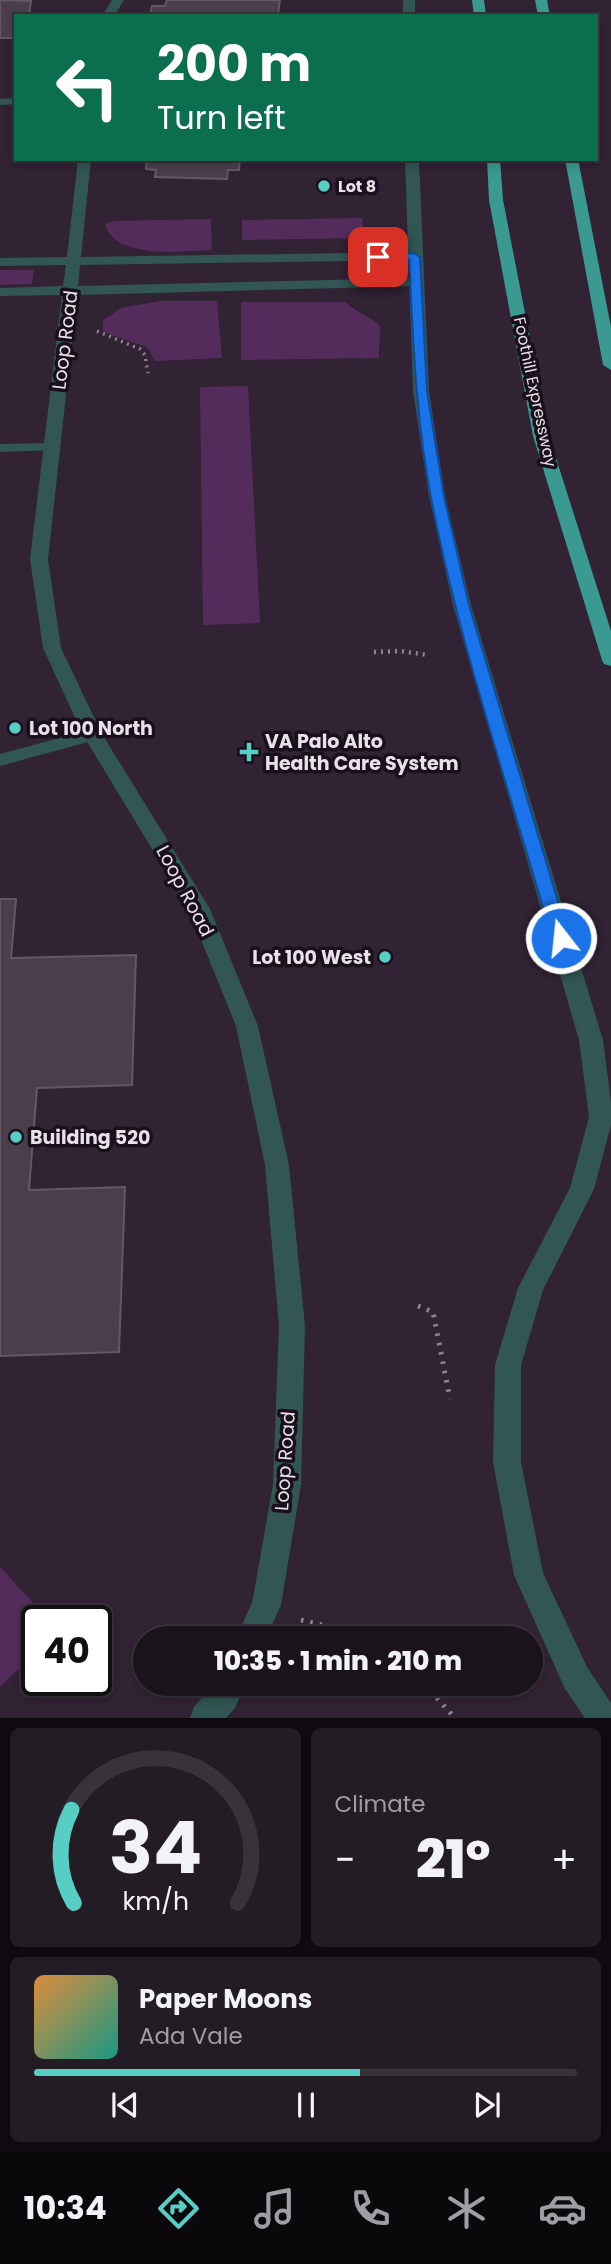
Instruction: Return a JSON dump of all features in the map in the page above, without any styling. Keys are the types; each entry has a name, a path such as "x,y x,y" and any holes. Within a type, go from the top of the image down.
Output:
{"highway":[{"name":"Foothill Expressway","path":"492,161 496,200 541,436 611,660"},
{"path":"571,161 611,365"}],"street":[{"name":"Loop Road","path":"85,161 39,559 52,648 93,735 199,909 247,1026 277,1165 292,1326 287,1485 266,1605 256,1626"},
{"path":"412,161 421,391 438,496 462,605 591,1040 601,1116 582,1189 531,1288 508,1365 507,1462 528,1575 576,1678 603,1718"},
{"path":"0,262 414,257"},
{"path":"0,292 415,282"},
{"path":"205,1718 225,1696"}],"lane":[{"path":"0,448 52,447"},
{"path":"0,760 93,735"}],"path":[{"path":"93,325 102,335 140,349 145,355 148,373"},
{"path":"374,652 400,651 428,655"},
{"path":"418,1306 433,1312 450,1399"},
{"path":"301,1620 326,1626"},
{"path":"435,1696 455,1718"}],"shaded area":[{"name":"VA Palo Alto Health Care System","path":"0,0 611,0 611,1718 0,1718"},
{"path":"362,218 365,238 242,240 242,220"},
{"path":"211,219 212,250 168,252 135,248 111,235 105,224 113,221"},
{"path":"0,270 34,270 32,284 0,285"},
{"path":"160,301 217,301 222,358 155,361 147,347 103,332 103,320 121,308"},
{"path":"241,302 346,302 380,326 379,358 241,360"},
{"path":"248,386 260,623 203,625 200,387"},
{"path":"0,1567 35,1605 21,1605 21,1666 0,1687"}],"building":[{"path":"0,0 31,1 29,14 14,14 14,38 0,38"},
{"path":"167,0 280,0 278,14 150,14 152,6 165,6"},
{"path":"147,161 240,161 239,170 228,170 227,179 155,177 156,170 146,169"},
{"name":"Building 520","path":"0,899 16,899 11,958 136,955 132,1085 37,1088 29,1190 125,1187 119,1352 0,1356"}],"place":[{"name":"Lot 8","path":"324,186"},
{"name":"Lot 100 North","path":"15,728"},
{"name":"VA Palo Alto Health Care System","path":"249,752"},
{"name":"Lot 100 West","path":"385,957"},
{"name":"Building 520","path":"16,1137"}],"route":[{"path":"378,257 414,257 421,391 438,496 462,605 561,938"}]}
